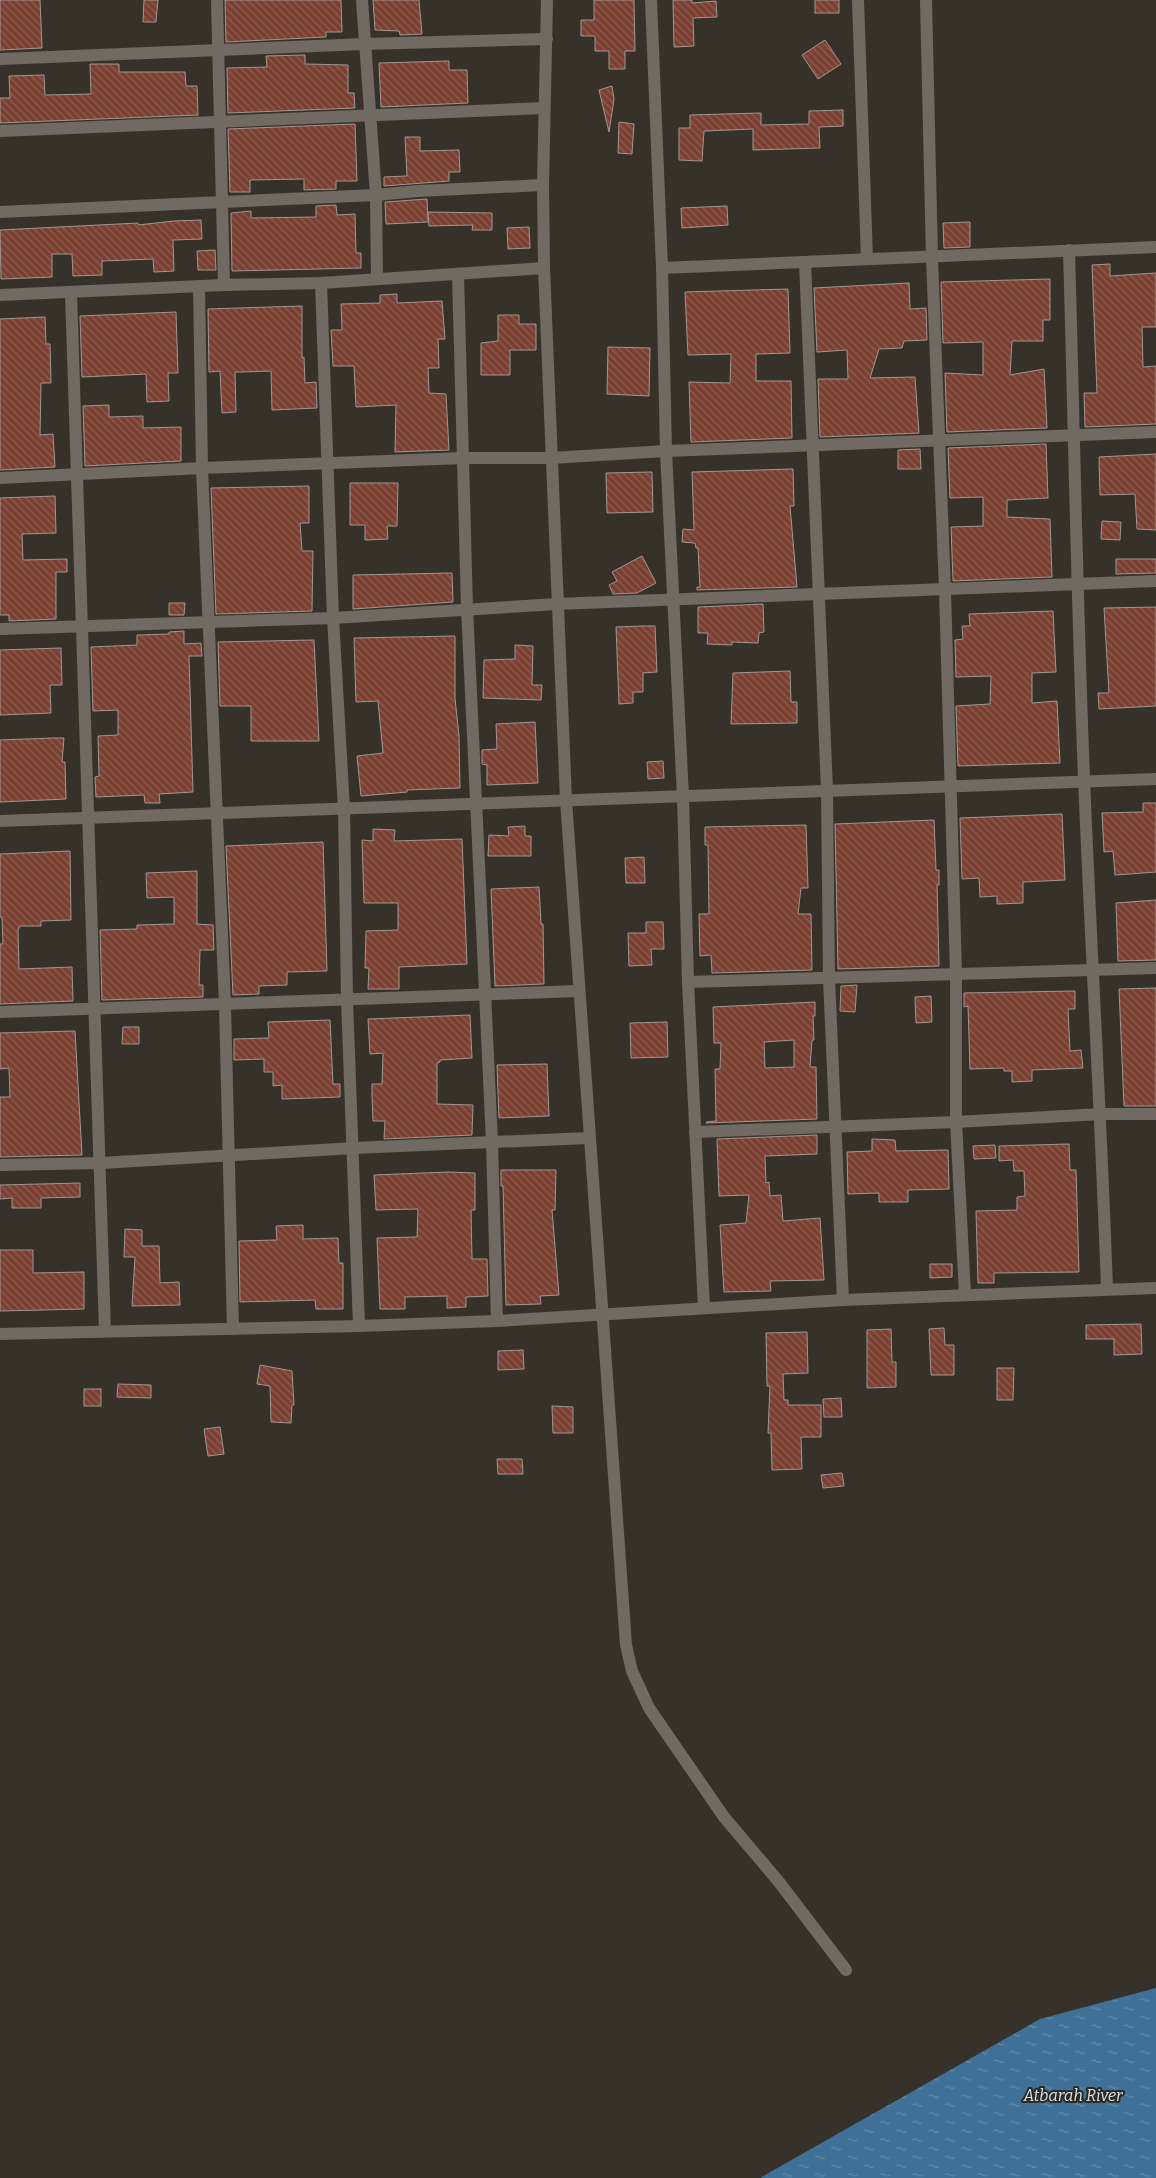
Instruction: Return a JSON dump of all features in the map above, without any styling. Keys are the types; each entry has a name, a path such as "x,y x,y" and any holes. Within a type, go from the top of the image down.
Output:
{"street":[{"path":"217,0 224,285"},
{"path":"362,0 376,195 377,279"},
{"path":"547,0 543,185 544,268 566,800 588,1138 604,1315 626,1645 632,1671 649,1708 724,1817 779,1882 846,1970"},
{"path":"651,0 662,268 666,451 683,797 688,982 704,1308"},
{"path":"858,0 867,259"},
{"path":"926,0 932,258 945,590 956,972 956,1122 965,1294"},
{"path":"0,59 547,38"},
{"path":"0,131 544,108"},
{"path":"0,212 376,195 543,185"},
{"path":"662,268 1156,247"},
{"path":"1069,250 1076,585 1101,1114 1107,1290"},
{"path":"805,262 826,791 829,978 843,1300"},
{"path":"0,295 224,285 321,283 544,268"},
{"path":"458,275 467,608 478,805 492,1142 497,1321"},
{"path":"321,283 333,618 344,809 347,999 354,1148 359,1326"},
{"path":"199,286 202,468 225,1005 233,1329"},
{"path":"71,293 96,1009 105,1332"},
{"path":"0,478 202,468 464,458 551,458 666,451 1156,432"},
{"path":"0,629 333,618 467,608 1156,581"},
{"path":"0,821 1156,779"},
{"path":"688,982 956,972 1156,968"},
{"path":"0,1012 579,991"},
{"path":"695,1132 836,1125 956,1122 1101,1114 1156,1114"},
{"path":"0,1165 101,1163 354,1148 588,1138"},
{"path":"0,1334 497,1321 843,1300 1156,1288"}],"water":[{"name":"Atbarah River","path":"1156,1988 1156,2178 760,2178 1040,2019"}],"building":[{"path":"0,0 40,0 42,48 0,50"},
{"path":"144,0 158,0 156,22 143,22"},
{"path":"225,0 341,0 342,32 326,32 326,37 226,42"},
{"path":"373,0 419,0 422,34 400,35 399,31 375,30"},
{"path":"594,0 634,0 635,51 625,51 625,69 609,69 609,51 595,51 595,36 581,36 581,20 594,20"},
{"path":"673,0 692,0 692,3 716,1 717,17 693,18 694,46 674,47"},
{"path":"815,0 839,0 839,13 815,13"},
{"path":"825,40 841,64 818,79 802,55"},
{"path":"305,55 305,64 348,65 348,93 354,93 355,108 228,113 227,68 267,67 266,56"},
{"path":"449,61 449,70 467,70 468,103 381,107 379,63"},
{"path":"90,64 119,64 119,72 185,72 186,86 197,86 198,115 0,123 0,98 10,98 9,76 44,75 45,95 91,94"},
{"path":"612,86 614,99 609,132 599,90"},
{"path":"843,110 843,126 819,127 820,148 753,150 753,129 704,131 702,161 679,160 679,128 690,128 690,115 761,113 761,125 809,124 809,111"},
{"path":"619,122 634,124 632,154 618,153"},
{"path":"355,124 357,181 336,181 336,189 304,190 304,179 250,180 250,192 230,192 228,129"},
{"path":"405,137 420,137 420,151 459,150 460,172 449,172 449,181 384,186 384,177 407,176"},
{"path":"427,199 428,222 386,224 385,202"},
{"path":"336,205 337,215 355,214 356,253 361,253 361,268 232,271 231,213 251,211 251,218 316,217 316,206"},
{"path":"727,206 728,225 682,228 681,208"},
{"path":"428,212 492,213 492,230 472,230 473,225 429,226"},
{"path":"201,220 202,239 173,240 174,271 154,272 153,259 102,261 102,275 73,276 72,254 52,254 52,277 1,279 0,230 138,223 138,225"},
{"path":"970,222 970,247 944,248 943,223"},
{"path":"529,227 530,248 508,249 507,228"},
{"path":"215,250 216,270 198,270 197,251"},
{"path":"1110,264 1110,276 1156,273 1156,327 1142,327 1143,367 1156,366 1156,424 1085,427 1084,393 1097,393 1092,265"},
{"path":"1050,279 1050,320 1043,320 1043,341 1012,341 1010,375 1044,369 1047,428 947,432 945,373 983,375 983,342 943,343 941,282"},
{"path":"909,283 910,309 926,308 927,340 904,341 902,348 879,349 870,378 915,377 919,433 820,437 818,379 848,379 847,350 817,352 814,288"},
{"path":"788,289 790,353 756,354 756,381 791,381 792,438 691,442 689,382 730,383 731,354 688,355 685,292"},
{"path":"397,294 397,303 442,301 445,339 438,339 439,368 428,368 429,393 446,394 449,450 395,452 396,405 356,407 354,366 333,366 331,330 342,330 341,304 380,303 380,295"},
{"path":"302,306 302,358 304,357 305,383 316,382 317,408 272,410 271,371 235,372 236,412 222,413 220,371 209,372 208,309"},
{"path":"176,312 178,373 168,373 169,401 147,402 146,374 82,377 80,316"},
{"path":"498,315 519,315 519,324 536,324 536,350 510,350 510,375 481,375 481,343 498,341"},
{"path":"45,317 46,344 50,344 51,383 41,383 40,435 53,434 55,467 0,470 0,319"},
{"path":"608,347 650,348 649,396 607,394"},
{"path":"109,405 109,417 143,416 143,428 181,427 181,461 85,466 83,406"},
{"path":"1046,444 1048,498 1007,500 1007,517 1050,519 1052,577 953,581 951,527 983,526 983,497 950,498 948,448"},
{"path":"920,449 921,469 898,469 898,450"},
{"path":"1156,454 1156,530 1137,529 1135,494 1100,495 1099,457"},
{"path":"793,469 794,506 790,506 797,587 697,590 697,587 700,587 698,548 696,548 695,543 682,542 683,529 694,530 692,472"},
{"path":"652,472 653,512 607,513 606,473"},
{"path":"350,483 398,483 397,526 387,526 388,539 365,540 365,525 350,525"},
{"path":"309,486 309,523 300,523 302,551 313,551 312,611 216,614 211,488"},
{"path":"55,496 56,533 22,534 23,560 67,559 67,572 56,572 56,619 9,621 9,615 0,615 0,498"},
{"path":"1102,521 1121,522 1120,540 1101,539"},
{"path":"642,556 656,583 637,593 613,594 609,585 617,581 612,572"},
{"path":"1116,559 1156,559 1156,573 1116,574"},
{"path":"452,573 453,602 353,609 353,575"},
{"path":"169,603 185,603 184,615 169,615"},
{"path":"763,604 764,632 759,633 758,643 732,642 732,645 707,644 708,633 698,633 698,607"},
{"path":"1156,607 1156,706 1099,709 1098,693 1109,693 1104,608"},
{"path":"1053,611 1056,672 1032,673 1032,703 1057,701 1060,763 958,766 956,706 990,704 991,676 956,677 955,640 963,639 962,626 970,626 969,614"},
{"path":"655,626 657,672 643,673 643,692 633,692 633,703 619,704 616,627"},
{"path":"184,631 184,644 201,643 202,656 189,656 193,792 159,794 160,803 145,803 144,795 96,797 95,777 99,776 98,736 118,735 118,710 93,711 91,647 137,645 137,635 169,634 169,632"},
{"path":"455,636 455,698 459,736 460,788 407,790 407,792 361,796 357,756 383,753 378,701 356,702 354,638"},
{"path":"314,640 319,741 251,741 251,706 220,706 218,642"},
{"path":"515,645 533,646 532,685 542,685 541,700 483,698 484,660 515,659"},
{"path":"61,648 62,685 50,685 51,713 0,715 0,650"},
{"path":"790,671 791,702 797,702 797,723 731,724 733,673"},
{"path":"535,722 538,783 487,785 487,765 482,764 482,750 497,749 496,724"},
{"path":"64,738 62,762 65,762 66,799 0,802 0,740"},
{"path":"663,761 664,778 648,779 647,762"},
{"path":"1143,803 1156,803 1156,872 1115,875 1113,851 1104,852 1102,813 1143,812"},
{"path":"1062,814 1065,880 1023,882 1023,903 997,904 997,896 980,897 979,878 962,879 960,818"},
{"path":"934,820 936,870 939,870 939,885 937,885 939,966 838,969 835,824"},
{"path":"806,825 808,888 801,888 798,914 811,914 812,970 712,973 711,955 700,956 699,914 709,914 708,845 705,845 705,827"},
{"path":"525,826 525,836 531,836 531,856 488,856 489,835 509,836 508,827"},
{"path":"373,829 395,830 394,841 462,839 467,964 399,967 399,989 368,989 369,968 365,968 366,931 398,930 398,903 364,903 362,840 373,841"},
{"path":"323,842 327,971 287,972 287,985 259,986 259,994 233,995 226,846"},
{"path":"70,851 71,920 41,921 41,926 20,926 18,930 19,969 72,967 73,1001 0,1004 0,944 3,944 2,917 0,917 0,854"},
{"path":"644,857 645,883 626,883 625,858"},
{"path":"197,871 197,924 213,925 214,950 200,950 199,985 203,985 203,997 102,1000 100,930 137,929 137,925 174,924 174,897 147,898 146,873"},
{"path":"539,887 541,924 543,924 544,984 495,986 491,889"},
{"path":"1156,900 1156,960 1118,961 1116,903"},
{"path":"646,922 663,922 664,949 651,949 652,965 629,966 628,933 646,933"},
{"path":"857,985 855,1012 840,1011 841,986"},
{"path":"1156,988 1156,1106 1124,1106 1119,989"},
{"path":"1075,991 1075,1009 1068,1009 1070,1051 1081,1050 1083,1068 1032,1070 1032,1081 1012,1082 1012,1071 1004,1071 1004,1068 970,1069 968,1006 964,1007 964,993"},
{"path":"931,996 932,1022 916,1023 915,997"},
{"path":"815,1002 815,1016 813,1016 814,1040 812,1040 810,1067 816,1067 817,1119 706,1123 716,1121 715,1069 720,1069 721,1043 714,1043 713,1007","holes":["794,1040 794,1067 765,1068 764,1042"]},
{"path":"470,1015 472,1058 440,1060 437,1063 437,1104 473,1105 472,1135 384,1139 385,1121 373,1121 372,1097 372,1084 382,1084 383,1053 370,1054 368,1019"},
{"path":"330,1020 333,1084 340,1084 340,1097 282,1099 282,1085 273,1086 273,1072 264,1072 264,1059 234,1060 234,1039 269,1038 268,1022"},
{"path":"667,1022 668,1057 631,1058 630,1023"},
{"path":"123,1027 139,1027 139,1044 122,1044"},
{"path":"75,1031 82,1155 0,1157 0,1097 10,1097 9,1068 0,1069 0,1033"},
{"path":"547,1064 549,1116 499,1118 497,1065"},
{"path":"817,1135 817,1154 765,1156 766,1183 769,1182 770,1196 781,1195 783,1221 820,1218 824,1280 770,1281 771,1291 724,1292 720,1225 746,1223 749,1195 719,1196 717,1139"},
{"path":"872,1139 895,1140 896,1151 948,1150 949,1189 908,1190 908,1202 879,1202 879,1193 848,1194 847,1152 872,1151"},
{"path":"1069,1144 1070,1170 1076,1170 1079,1272 994,1273 994,1283 978,1283 976,1211 1017,1210 1017,1197 1025,1196 1024,1171 1014,1171 1013,1160 999,1161 999,1146"},
{"path":"995,1145 996,1158 974,1159 973,1146"},
{"path":"501,1170 556,1170 555,1210 552,1210 559,1295 540,1296 541,1304 506,1305"},
{"path":"449,1172 475,1173 475,1210 471,1210 472,1259 487,1259 488,1296 466,1297 466,1307 447,1308 447,1296 405,1297 405,1309 380,1309 377,1238 417,1237 418,1209 376,1210 374,1175"},
{"path":"80,1183 80,1197 41,1198 41,1208 12,1208 12,1198 0,1199 0,1185"},
{"path":"303,1225 303,1239 338,1238 339,1263 343,1263 343,1309 316,1309 315,1300 240,1302 239,1241 277,1240 276,1226"},
{"path":"125,1229 142,1230 142,1246 159,1246 160,1283 179,1282 180,1305 132,1306 135,1257 124,1257"},
{"path":"0,1250 33,1250 33,1273 84,1272 84,1309 0,1311"},
{"path":"930,1264 952,1264 952,1277 930,1278"},
{"path":"1141,1324 1142,1354 1114,1355 1114,1339 1086,1339 1086,1325"},
{"path":"944,1328 945,1345 954,1345 954,1375 931,1375 929,1329"},
{"path":"891,1329 892,1362 896,1362 896,1387 867,1388 867,1330"},
{"path":"807,1332 808,1373 783,1374 784,1400 788,1400 788,1405 821,1405 821,1437 801,1437 802,1469 772,1470 771,1433 768,1433 770,1386 767,1386 766,1333"},
{"path":"523,1350 524,1369 498,1370 498,1351"},
{"path":"260,1365 292,1371 294,1405 292,1405 291,1423 271,1422 270,1386 257,1384"},
{"path":"997,1368 1014,1368 1013,1400 997,1400"},
{"path":"118,1384 151,1385 151,1398 117,1397"},
{"path":"84,1389 101,1389 101,1406 84,1406"},
{"path":"841,1398 842,1417 824,1417 823,1399"},
{"path":"552,1406 573,1407 573,1433 553,1433"},
{"path":"220,1427 224,1454 208,1456 204,1429"},
{"path":"497,1459 522,1459 523,1474 498,1474"},
{"path":"842,1473 844,1486 823,1488 821,1475"}]}
